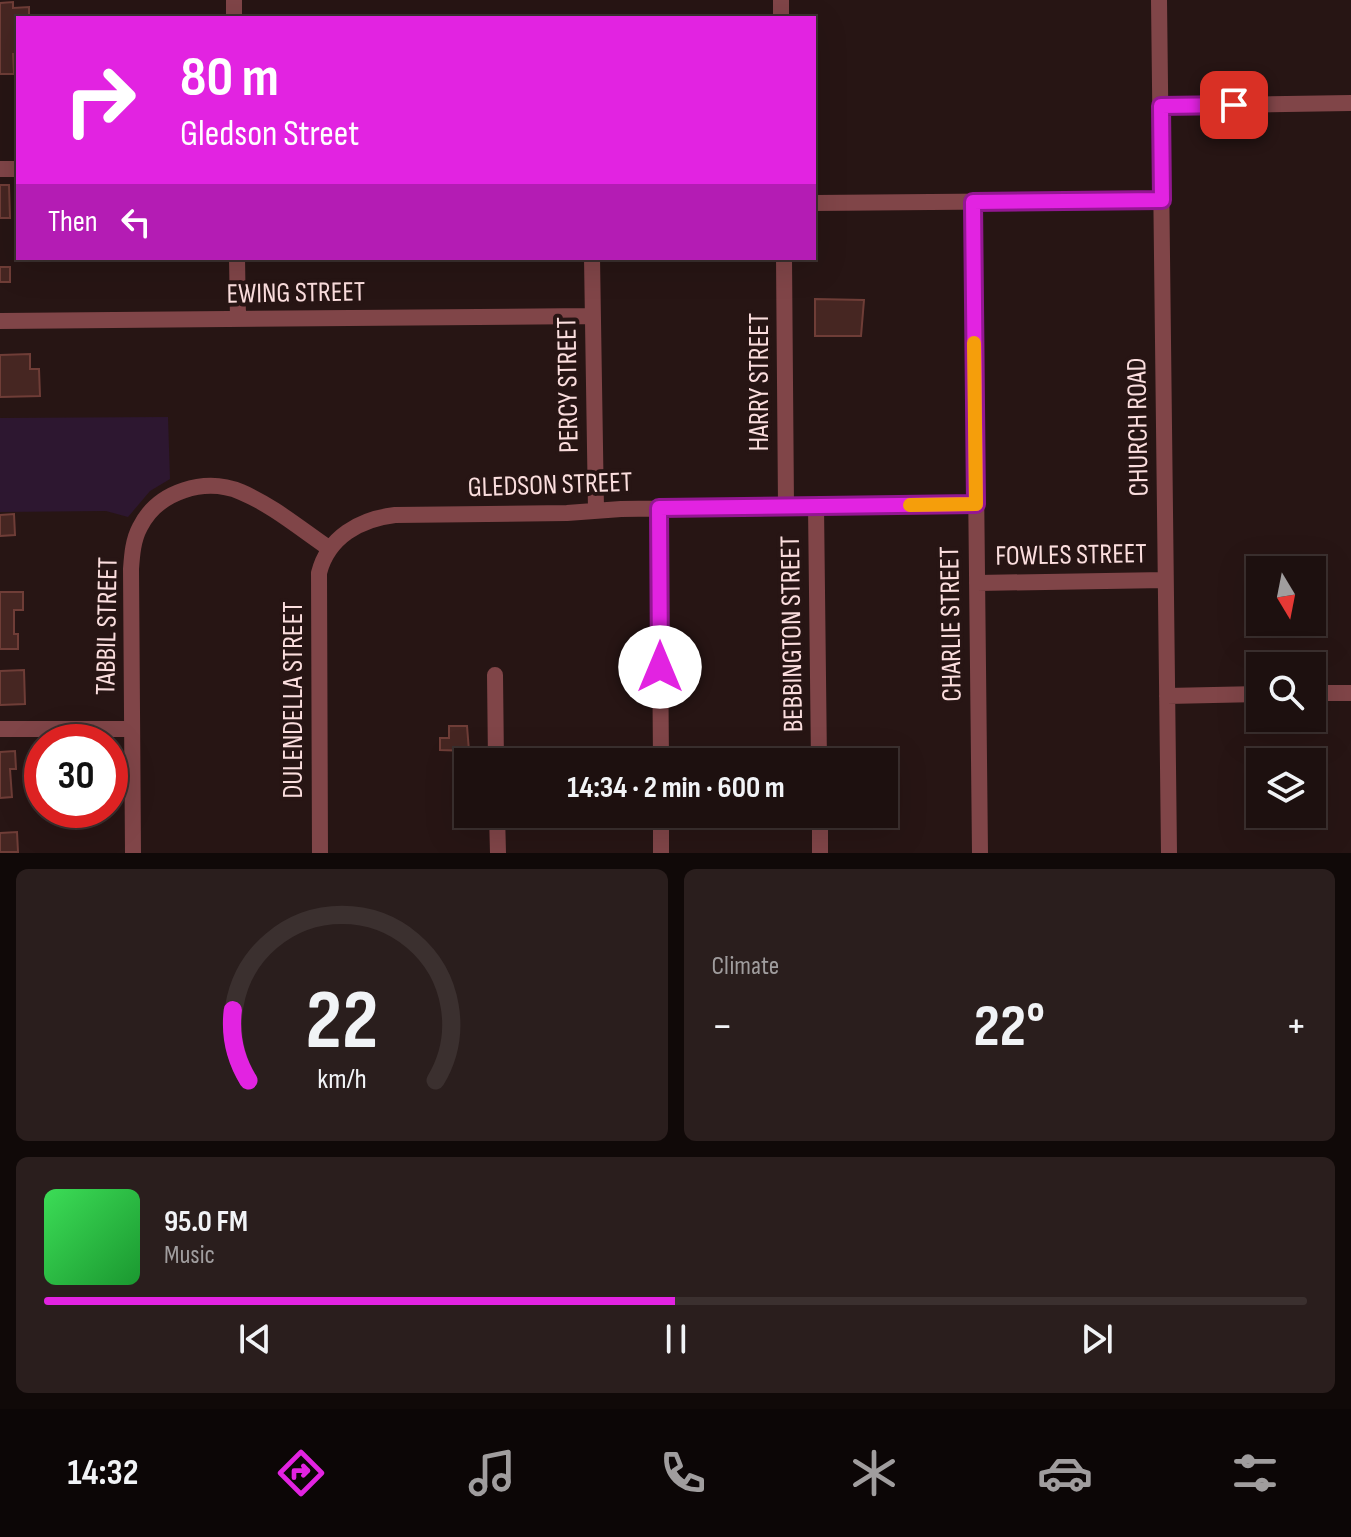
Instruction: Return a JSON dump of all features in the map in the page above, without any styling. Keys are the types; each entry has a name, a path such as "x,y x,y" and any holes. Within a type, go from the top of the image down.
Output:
{"street":[{"name":"CHURCH ROAD","path":"1159,0 1169,853"},
{"path":"1161,106 1351,103"},
{"path":"816,203 1162,200"},
{"name":"CHARLIE STREET","path":"973,202 980,853"},
{"path":"237,260 238,319"},
{"name":"PERCY STREET","path":"592,260 596,510"},
{"name":"HARRY STREET","path":"784,260 786,506"},
{"name":"EWING STREET","path":"0,321 592,316"},
{"name":"TABBIL STREET","path":"133,853 132,556 141,524 158,505 190,488 231,488 253,498 330,549"},
{"name":"GLEDSON STREET","path":"330,549 353,527 384,516 659,508 976,504"},
{"name":"BEBBINGTON STREET","path":"816,506 819,748"},
{"path":"659,508 661,748"},
{"name":"DULENDELLA STREET","path":"320,853 318,595 321,564 330,549"},
{"name":"FOWLES STREET","path":"977,583 1165,580"},
{"path":"495,675 496,748"},
{"path":"1326,693 1351,693"},
{"path":"1167,696 1246,694"},
{"path":"0,729 132,729"},
{"path":"497,828 498,853"},
{"path":"661,828 661,853"},
{"path":"820,828 820,853"}],"shaded area":[{"path":"168,417 170,479 150,491 128,517 106,511 0,512 0,418"}],"building":[{"path":"13,2 13,8 29,7 29,16 16,16 14,74 0,74 0,3"},
{"path":"0,185 9,185 10,218 0,218"},
{"path":"0,267 10,267 10,282 0,282"},
{"path":"815,299 864,300 861,336 815,336"},
{"path":"30,354 30,369 39,369 40,396 0,397 0,355"},
{"path":"14,514 15,535 0,536 0,515"},
{"path":"0,592 23,592 23,610 14,610 14,634 18,634 18,649 0,649"},
{"path":"24,670 25,704 0,705 0,671"},
{"path":"449,726 467,726 469,748 440,750 440,738 449,738"},
{"path":"15,751 16,769 10,769 12,797 0,798 0,752"},
{"path":"17,832 18,852 0,852 0,833"}],"slow traffic":[{"path":"910,505 976,504 974,343"}],"route":[{"path":"660,667 659,508 976,504 973,202 1162,200 1161,106 1234,105"}]}
